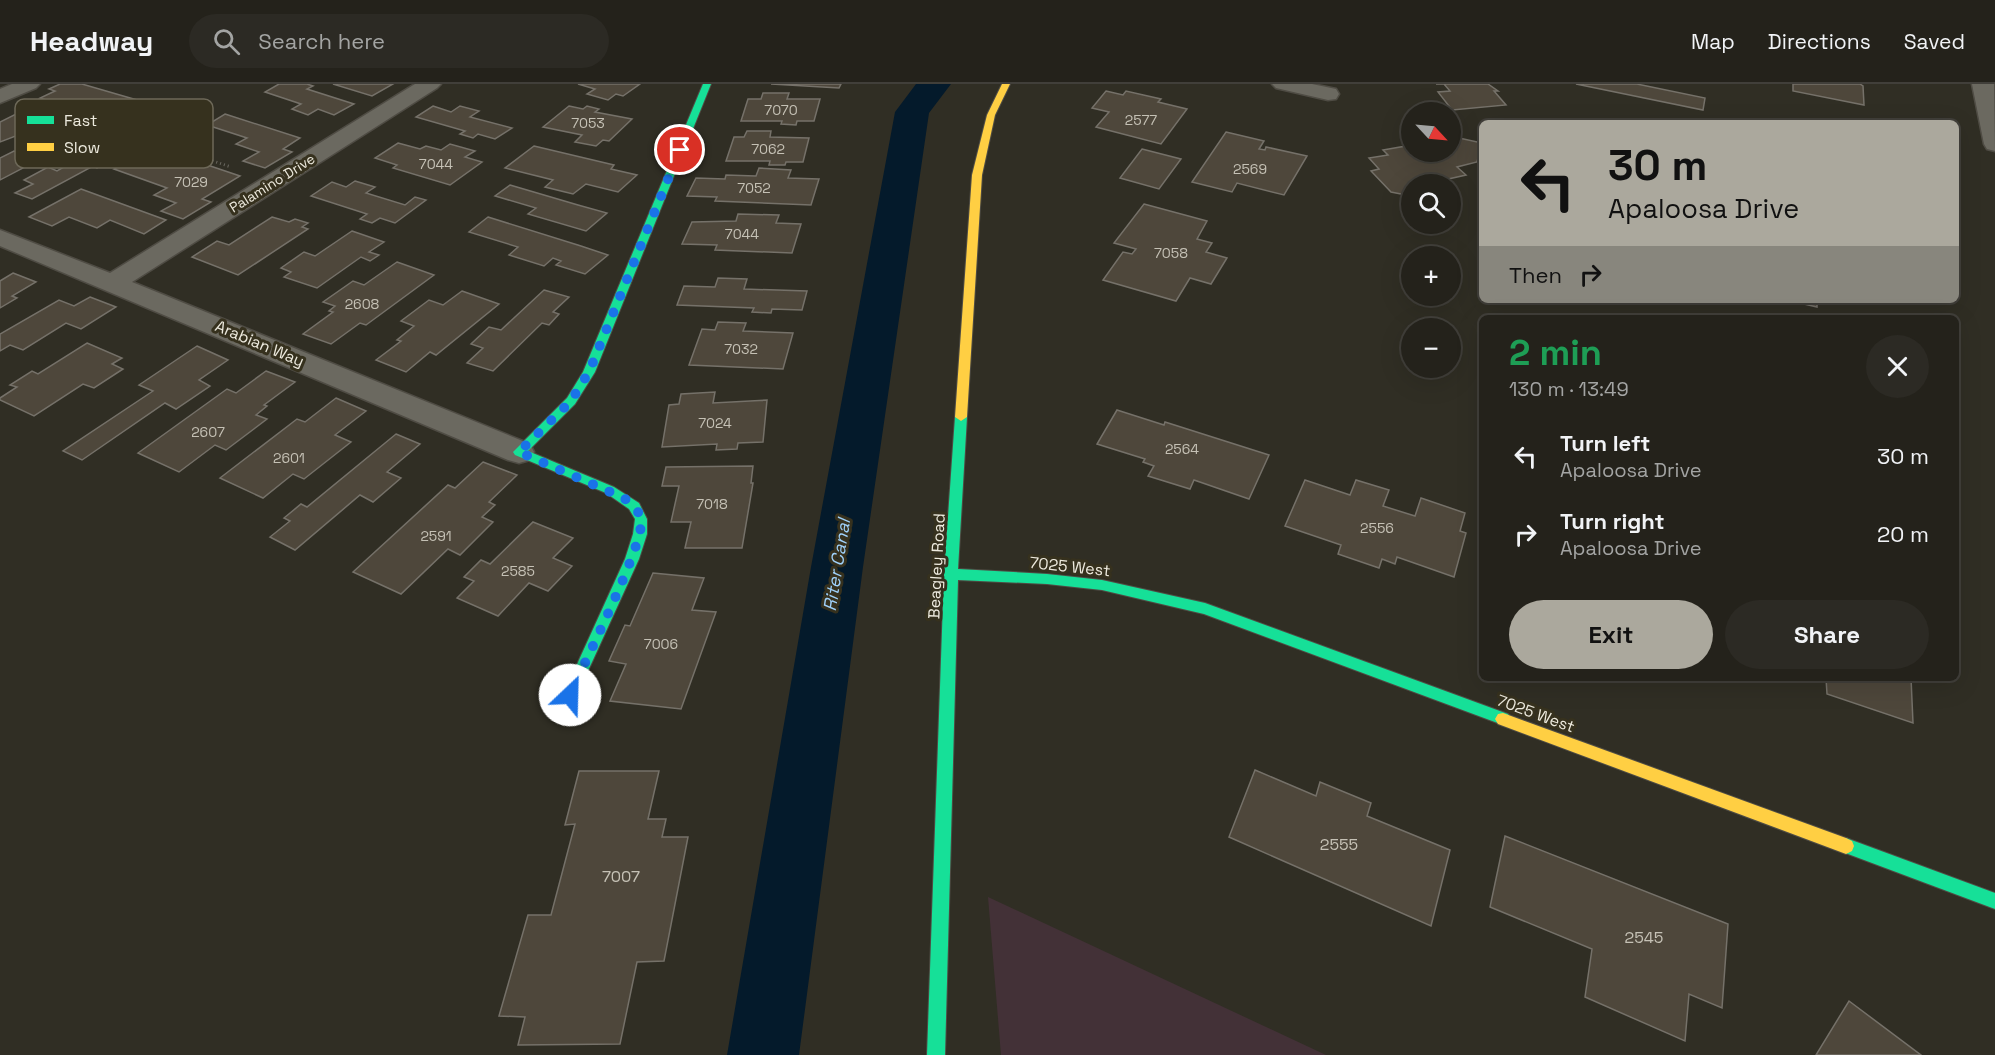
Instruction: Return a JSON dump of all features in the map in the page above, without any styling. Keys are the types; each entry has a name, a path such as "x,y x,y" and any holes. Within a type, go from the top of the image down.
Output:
{"street":[{"path":"4,95 29,84"},
{"name":"Palamino Drive","path":"114,282 430,84"},
{"path":"570,695 632,559 640,534 641,519 634,506 617,494 519,452 571,401 589,372 707,84"},
{"name":"Beagley Road","path":"936,1055 951,574 977,175 992,116 1006,84"},
{"path":"1283,84 1328,94"},
{"path":"1983,84 1995,144"},
{"name":"Arabian Way","path":"0,237 114,282 519,452"},
{"name":"7025 West","path":"951,574 1047,579 1102,585 1154,595 1205,609 1995,901"}],"path":[{"path":"213,162 274,182"}],"shaded area":[{"path":"988,897 1326,1055 1001,1055"}],"building":[{"path":"60,84 82,84 134,99 40,98 55,91 49,89"},
{"path":"279,84 307,84 313,86 307,89 354,104 334,115 318,109 308,115 292,109 301,104 265,92"},
{"path":"333,84 393,84 372,96"},
{"path":"578,84 640,84 623,96 616,94 608,100 587,94 595,89"},
{"path":"771,84 841,84 839,88"},
{"path":"1444,84 1488,84 1498,91 1494,91 1506,105 1461,109 1461,102 1446,102 1438,92 1450,91"},
{"path":"1576,84 1637,84 1705,98 1703,110"},
{"path":"1793,84 1860,84 1863,86 1864,105 1793,91"},
{"path":"1106,91 1123,95 1126,91 1161,99 1158,102 1187,109 1161,144 1096,127 1109,112 1092,108"},
{"path":"763,93 789,93 787,99 820,99 814,121 797,121 796,125 781,124 782,121 741,121 748,99 761,99"},
{"path":"433,106 451,112 460,106 479,111 470,117 512,128 495,139 478,134 473,138 460,134 465,131 416,117"},
{"path":"569,106 583,109 587,106 599,109 595,112 632,119 609,141 603,140 596,146 575,142 582,135 543,127"},
{"path":"15,114 15,136 0,142 0,122"},
{"path":"225,114 300,138 283,149 292,152 265,168 243,161 259,152 236,144 247,138 213,127 213,121"},
{"path":"747,131 771,131 770,137 809,138 803,162 769,165 770,161 726,161 734,137 744,137"},
{"path":"1226,132 1264,141 1259,149 1265,150 1266,147 1307,156 1284,195 1237,183 1232,192 1192,182"},
{"path":"1461,138 1479,142 1477,162 1457,167 1466,175 1401,174 1401,194 1391,192 1371,171 1379,169 1369,158 1388,155 1383,150 1401,147 1401,162 1461,162"},
{"path":"398,143 420,149 426,146 441,150 450,144 475,151 465,157 482,162 450,185 393,168 397,165 375,158"},
{"path":"534,146 614,165 611,169 637,175 618,192 586,184 573,194 545,187 553,180 505,168"},
{"path":"1142,149 1181,159 1159,189 1120,178"},
{"path":"14,151 15,168 23,168 0,180 0,158"},
{"path":"213,167 240,176 202,199 211,202 183,219 161,211 176,203 154,195 167,188 114,169"},
{"path":"46,168 57,171 62,168 89,168 32,199 15,193 33,184 24,180"},
{"path":"759,168 791,170 788,178 819,179 811,205 715,201 717,197 687,196 696,178 725,179 726,175 756,176"},
{"path":"355,181 375,187 366,193 405,205 415,197 426,200 395,223 380,218 372,223 360,219 367,214 311,196 332,182 346,187"},
{"path":"510,185 607,213 586,231 528,214 536,208 495,196"},
{"path":"81,189 166,220 144,234 110,220 97,228 69,217 52,226 29,217"},
{"path":"1144,204 1207,221 1197,239 1212,243 1206,252 1227,258 1211,284 1190,278 1176,301 1103,280 1123,252 1132,254 1136,249 1114,243"},
{"path":"738,214 779,215 776,223 801,224 792,253 715,250 717,245 682,244 692,222 736,221"},
{"path":"272,217 289,222 295,219 308,223 302,227 308,229 238,275 192,257 217,241 229,245"},
{"path":"488,217 608,255 585,274 556,265 561,261 553,258 544,266 509,255 518,247 469,232"},
{"path":"352,231 384,242 369,252 379,255 370,261 361,257 317,288 284,277 291,272 281,268 304,252 315,256"},
{"path":"397,262 434,275 366,325 360,323 331,344 303,334 333,312 329,311 335,306 323,302 353,281 364,285"},
{"path":"13,273 36,282 12,296 17,298 0,308 0,281"},
{"path":"718,278 747,279 744,289 807,291 802,310 772,309 771,313 752,312 754,308 677,305 684,286 715,287"},
{"path":"544,290 569,297 553,312 559,314 549,325 542,323 493,371 467,363 483,348 471,344 489,327 501,330"},
{"path":"462,291 499,304 436,355 430,352 406,372 376,360 401,341 397,340 414,326 401,321 429,300 443,305"},
{"path":"90,297 116,307 81,329 66,323 23,350 10,345 0,351 0,334 59,300 74,306"},
{"path":"1800,303 1817,303 1817,307"},
{"path":"718,322 746,323 743,331 793,333 783,369 689,365 702,329 715,330"},
{"path":"87,343 122,358 112,364 123,369 94,388 83,384 34,416 0,400 17,387 10,385 32,371 38,374"},
{"path":"197,346 228,360 199,380 210,386 176,409 165,403 82,460 63,451 153,391 139,385"},
{"path":"266,371 295,382 264,405 267,406 256,415 267,419 226,450 215,445 179,472 138,453 227,389 236,393"},
{"path":"715,392 713,403 767,400 763,442 738,443 737,449 716,450 717,444 662,447 669,405 679,404 681,394"},
{"path":"336,398 366,411 335,435 351,442 304,479 293,474 263,498 220,478 297,419 305,422"},
{"path":"1117,410 1164,425 1165,422 1269,455 1249,499 1194,480 1190,489 1148,476 1154,466 1143,462 1145,459 1097,444"},
{"path":"396,434 420,444 387,472 401,478 373,502 360,495 295,550 270,537 290,521 284,518 301,504 307,507"},
{"path":"483,462 517,475 489,502 495,505 482,517 493,522 460,555 448,549 401,594 353,572 448,485 455,488"},
{"path":"753,466 751,483 753,483 742,548 685,548 691,522 671,522 679,486 662,486 666,467"},
{"path":"1305,480 1350,495 1356,480 1389,490 1383,506 1415,516 1421,498 1465,513 1460,531 1466,533 1454,577 1397,557 1395,564 1382,559 1379,568 1338,554 1341,545 1285,526"},
{"path":"533,522 573,538 553,558 572,566 548,591 529,583 498,616 457,598 474,581 464,577 481,560 490,564"},
{"path":"653,573 704,578 692,610 716,612 681,709 610,701 626,664 609,661 625,625 630,626"},
{"path":"1826,681 1911,681 1913,723 1827,694"},
{"path":"1255,770 1316,796 1320,782 1371,803 1367,816 1450,850 1431,926 1229,837"},
{"path":"579,771 659,771 648,819 666,819 662,837 688,837 664,961 637,962 620,1044 518,1045 525,1017 499,1016 528,915 551,915 575,824 565,825"},
{"path":"1505,836 1728,924 1722,1008 1689,994 1685,1041 1585,997 1592,949 1490,907"},
{"path":"1849,1001 1921,1055 1816,1055"}],"waterway":[{"name":"Riter Canal","path":"763,1055 837,567 912,112 934,84"}],"traffic: fast":[{"path":"570,695 632,559 640,534 641,519 634,506 610,490 519,452 571,401 589,372 707,84"},
{"path":"936,1055 951,574 961,417"},
{"path":"951,574 1047,579 1102,585 1205,609 1503,719"},
{"path":"1846,846 1995,901"}],"traffic: slow":[{"path":"961,417 977,175 991,115 1006,84"},
{"path":"1503,719 1846,846"}],"route":[{"path":"570,695 632,559 640,534 641,519 634,506 610,490 519,452 571,401 589,372 680,150"}]}
